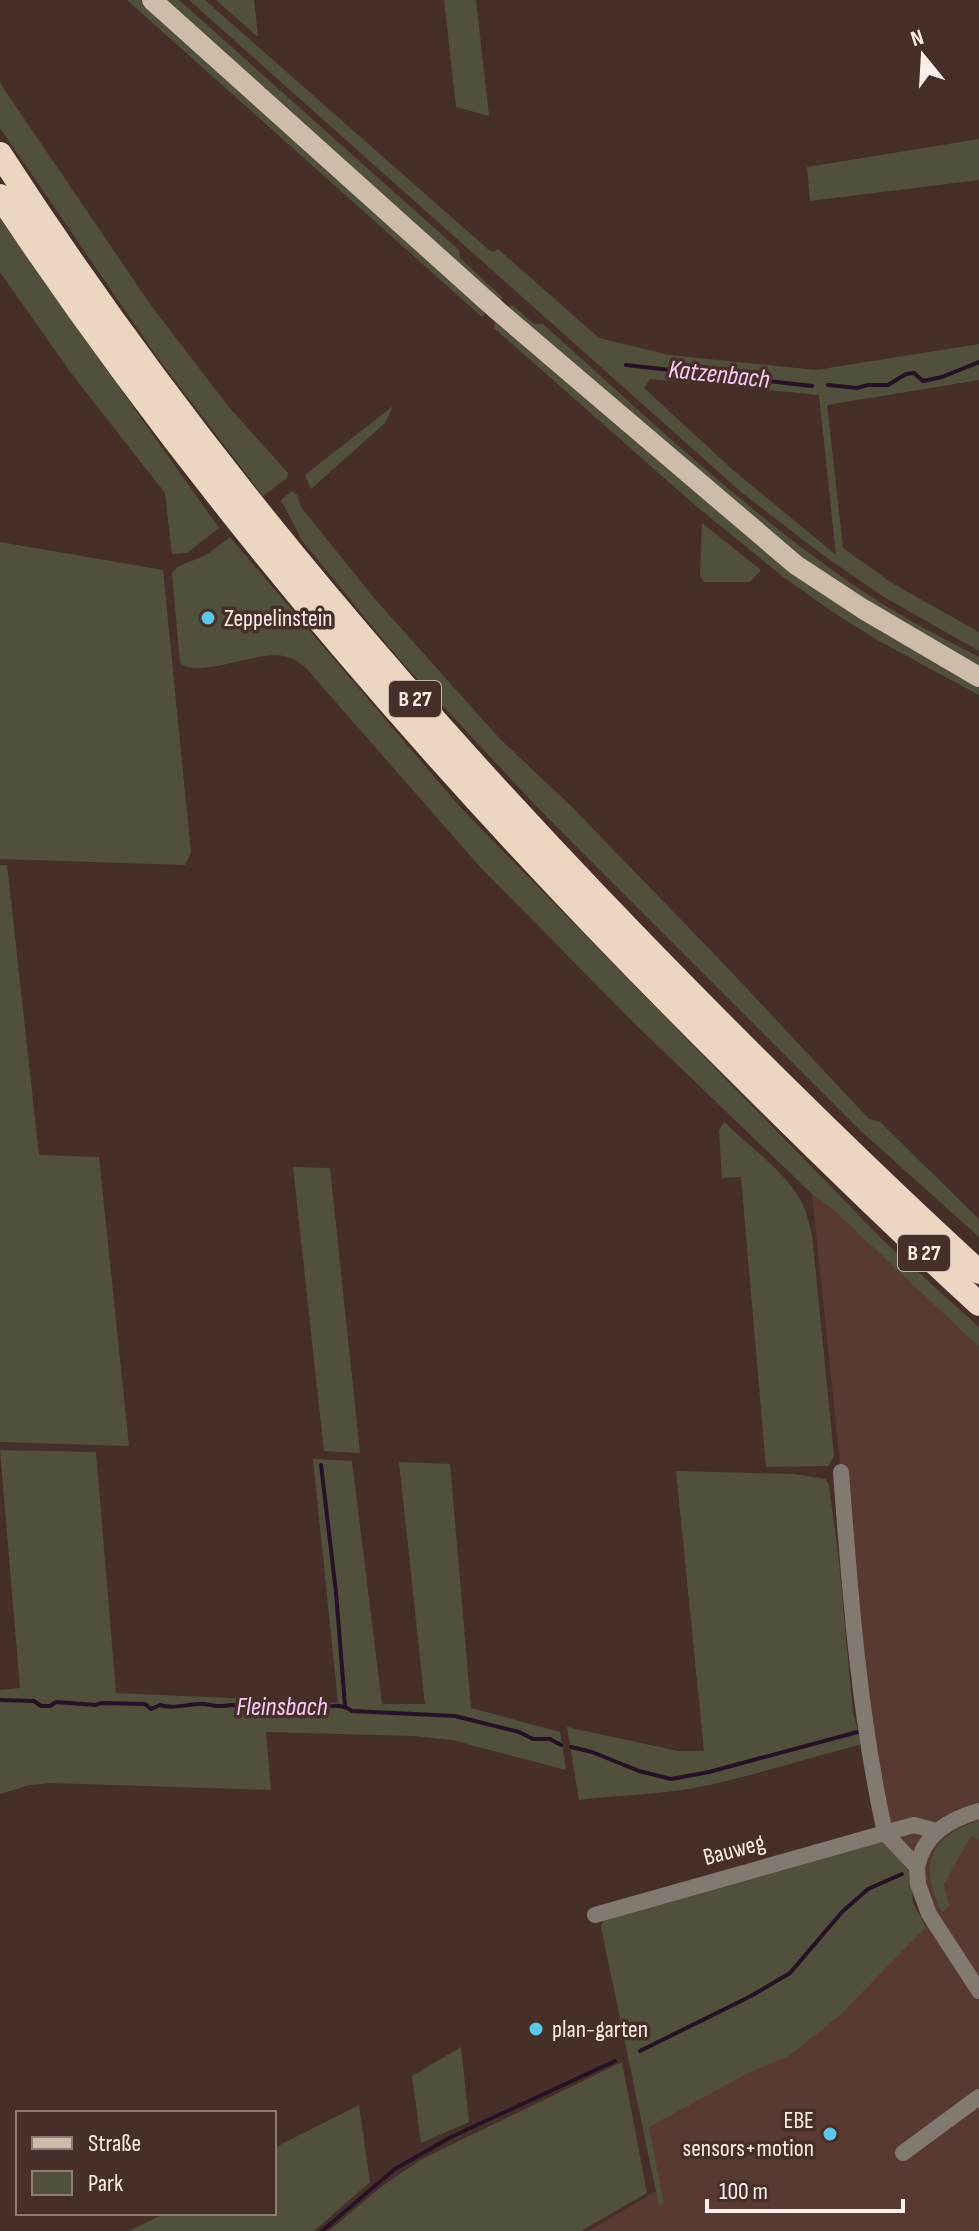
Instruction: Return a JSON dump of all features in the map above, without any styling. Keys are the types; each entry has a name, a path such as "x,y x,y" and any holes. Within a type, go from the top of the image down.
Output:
{"highway":[{"name":"B 27","path":"0,154 106,310 223,467 294,558 432,718 666,968 788,1090 979,1272"},
{"name":"B 27","path":"0,196 93,330 203,479 281,578 408,726 522,851 678,1013 979,1304"}],"main road":[{"path":"152,0 498,311 796,565 863,609 979,677"}],"street":[{"path":"841,1472 851,1609 872,1769 885,1833 917,1867"},
{"path":"979,1811 957,1818 936,1831 920,1852 917,1867 922,1898 929,1914 979,1991"},
{"name":"Bauweg","path":"595,1915 914,1825 936,1831"},
{"path":"903,2153 979,2097"}],"shaded area":[{"path":"812,1194 830,1207 979,1347 979,2231 589,2231 659,2189 645,2127 838,2015 926,1926 929,1914 918,1884 885,1833 841,1472"}],"green space":[{"path":"127,0 141,0 401,232 485,313 482,317"},
{"path":"164,0 179,0 459,250 460,258 503,298 501,300"},
{"path":"189,0 205,0 490,251 498,249 599,338 669,355 816,370 979,344 979,380 827,405 843,548 892,583 979,632 979,651 884,597 824,556 741,492","holes":["650,379 819,395 836,555 733,470 644,388"]},
{"path":"216,0 254,0 258,37"},
{"path":"444,0 476,0 489,116 456,107"},
{"path":"0,83 150,304 228,406 288,473 287,478 263,496 157,357 0,128"},
{"path":"979,139 979,180 810,201 807,167"},
{"path":"0,219 219,528 187,553 172,554 165,493 71,373 0,272"},
{"path":"512,305 534,324 543,324 693,459 771,524 867,594 979,657 979,667 819,573 508,308"},
{"path":"495,322 740,530 808,583 883,633 979,685 979,695 879,641 782,576 696,506 494,328"},
{"path":"393,406 385,423 311,489 305,475"},
{"path":"292,491 301,507 375,599 499,738 572,807 869,1119 880,1122 979,1219 979,1237 862,1132 538,808 399,659 303,542 281,500"},
{"path":"702,523 761,570 750,582 704,582 700,576"},
{"path":"230,537 461,808 887,1244 979,1327 979,1347 830,1207 812,1194 636,1025 481,868 305,667 290,658 276,655 201,668 180,663 172,573 177,567 206,555"},
{"path":"0,542 163,570 191,853 185,865 0,859"},
{"path":"0,865 7,865 39,1155 99,1157 129,1446 0,1442"},
{"path":"724,1122 793,1188 807,1216 812,1235 834,1456 828,1466 766,1467 741,1177 722,1178 719,1130"},
{"path":"293,1167 330,1168 360,1453 324,1451"},
{"path":"0,1450 96,1452 116,1693 338,1703 313,1459 352,1461 382,1704 425,1704 399,1462 450,1464 471,1708 560,1732 566,1770 452,1740 266,1732 271,1790 51,1783 30,1785 0,1794 0,1690 20,1688"},
{"path":"676,1471 795,1474 825,1479 829,1485 839,1562 853,1714 862,1744 689,1789 579,1800 567,1727 678,1751 704,1751"},
{"path":"979,1821 979,1840 971,1836 944,1884 949,1906 942,1912 931,1881 933,1855 949,1835"},
{"path":"881,1837 911,1874 913,1903 926,1927 839,2016 789,2056 752,2071 649,2127 664,2204 659,2206 601,1927 605,1917"},
{"path":"461,2047 469,2122 421,2143 412,2076"},
{"path":"622,2062 647,2193 581,2231 329,2231 381,2187 422,2159"},
{"path":"359,2105 370,2182 314,2231 129,2231 161,2215 276,2215 276,2147"}],"waterway":[{"name":"Katzenbach","path":"828,385 857,388 888,385 906,374 914,373 923,381 979,362"},
{"name":"Katzenbach","path":"626,365 812,386"},
{"path":"321,1465 345,1706"},
{"name":"Fleinsbach","path":"0,1700 34,1701 41,1706 56,1702 145,1704 151,1709 160,1705 198,1704 316,1709 339,1706 352,1711 455,1716 519,1732 533,1739 550,1739 561,1745"},
{"name":"Fleinsbach","path":"571,1747 671,1779 709,1772 861,1731"},
{"path":"640,2051 751,1996 790,1973 842,1912 868,1889 902,1874"},
{"path":"322,2231 395,2169 451,2137 615,2061"}],"place":[{"name":"Zeppelinstein","path":"208,618"},
{"name":"plan-garten","path":"536,2029"},
{"name":"EBE sensors+motion","path":"830,2134"}]}
